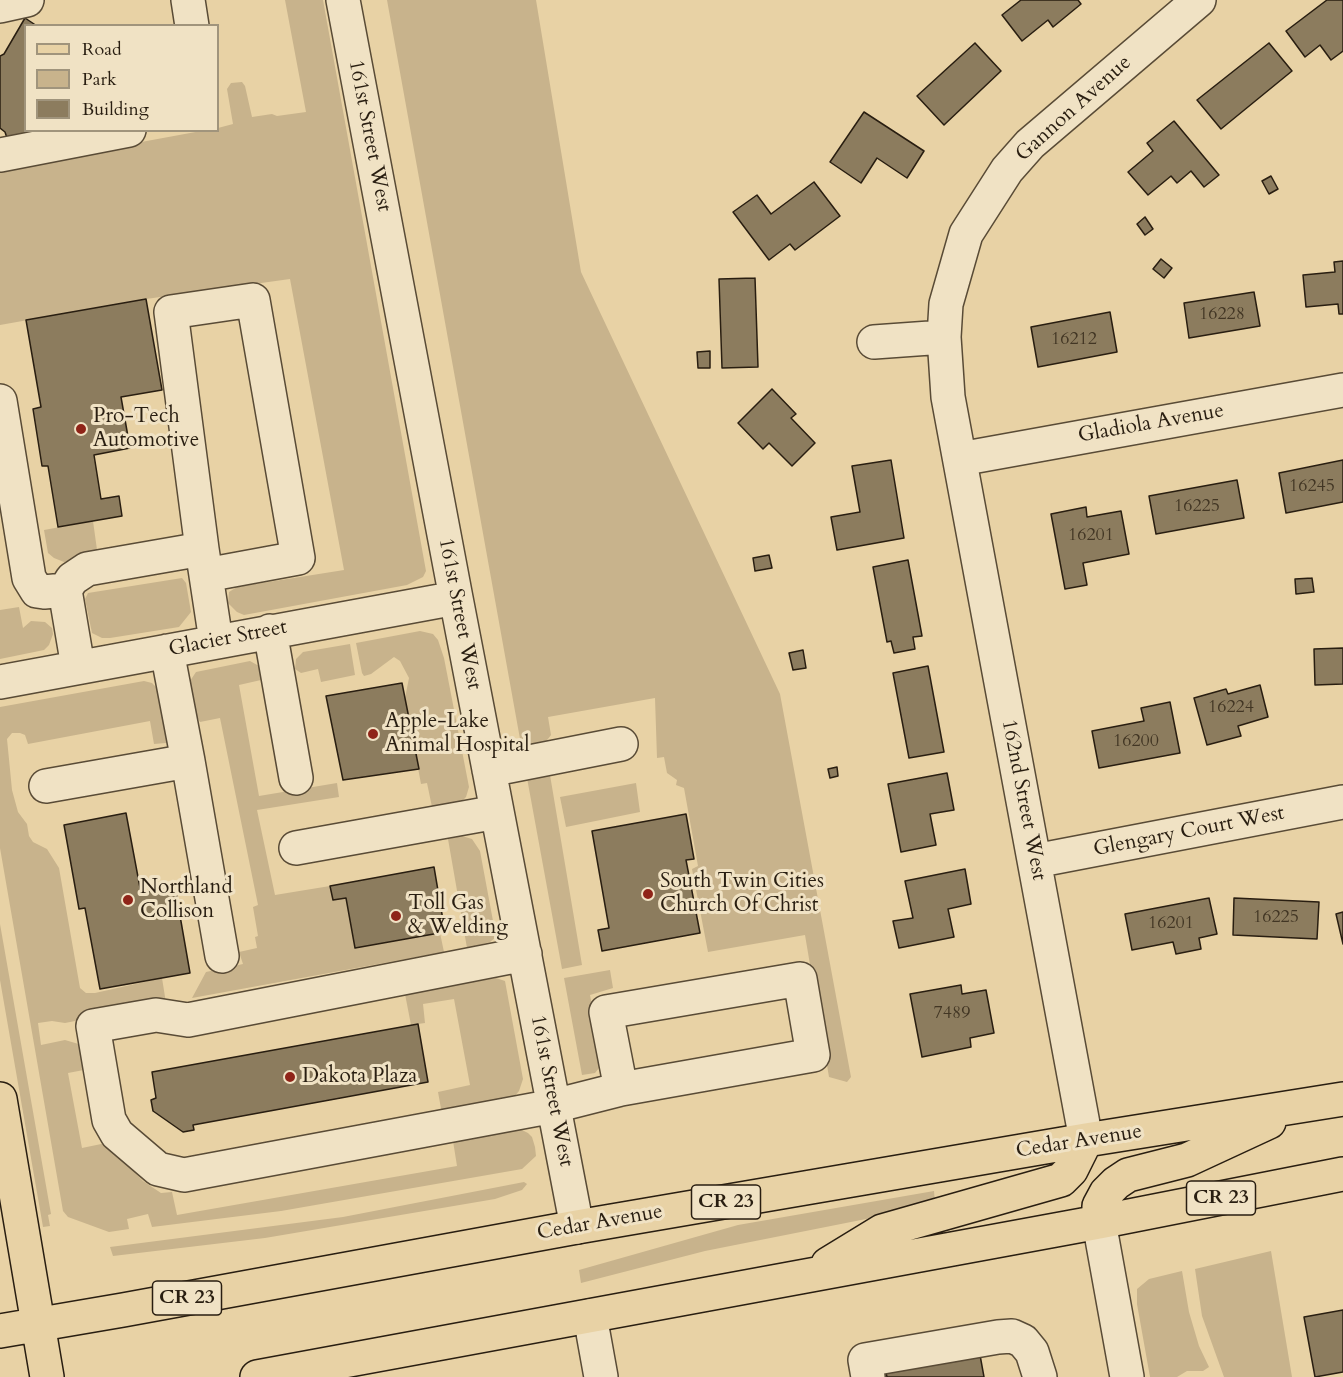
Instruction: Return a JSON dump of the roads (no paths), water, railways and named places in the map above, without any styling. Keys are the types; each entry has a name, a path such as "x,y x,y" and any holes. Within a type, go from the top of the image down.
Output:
{"main road":[{"path":"0,1099 47,1377"},
{"name":"Cedar Avenue","path":"0,1330 115,1312 578,1227 1086,1140 1343,1099"},
{"path":"1099,1222 1099,1206 1106,1193 1128,1175 1186,1160 1309,1104"},
{"path":"814,1273 882,1230 1061,1180 1071,1170 1086,1140"},
{"name":"CR 23","path":"257,1377 1099,1222 1343,1174"}],"street":[{"path":"0,6 27,0"},
{"path":"188,0 192,24"},
{"name":"161st Street West","path":"343,0 578,1227"},
{"name":"Gannon Avenue","path":"960,459 948,397 944,338 946,304 966,234 1007,170 1030,144 1199,0"},
{"path":"0,155 119,132"},
{"path":"78,668 65,590 72,579 87,569 204,562 298,558 253,300 171,312 204,562 216,641"},
{"path":"874,342 944,338"},
{"name":"Gladiola Avenue","path":"960,459 1343,390"},
{"path":"0,401 29,578 37,591 65,590"},
{"name":"162nd Street West","path":"960,459 1086,1140"},
{"name":"Glacier Street","path":"0,682 456,598"},
{"path":"270,631 296,778"},
{"path":"167,651 222,956"},
{"path":"489,770 621,744"},
{"path":"46,786 188,761"},
{"name":"Glengary Court West","path":"1035,861 1343,802"},
{"path":"296,848 497,812"},
{"path":"525,954 189,1020 156,1015 93,1026 109,1120 117,1134 158,1169 184,1175 554,1106 621,1089 813,1055 800,979 606,1012 621,1089"},
{"path":"1099,1222 1127,1377"},
{"path":"590,1316 601,1377"},
{"path":"868,1377 865,1360 1012,1336 1023,1341 1032,1352 1040,1377"}],"place":[{"name":"Pro-Tech Automotive","path":"81,429"},
{"name":"Apple-Lake Animal Hospital","path":"373,734"},
{"name":"South Twin Cities Church Of Christ","path":"648,894"},
{"name":"Northland Collison","path":"128,900"},
{"name":"Toll Gas & Welding","path":"396,916"},
{"name":"Dakota Plaza","path":"290,1077"}]}
